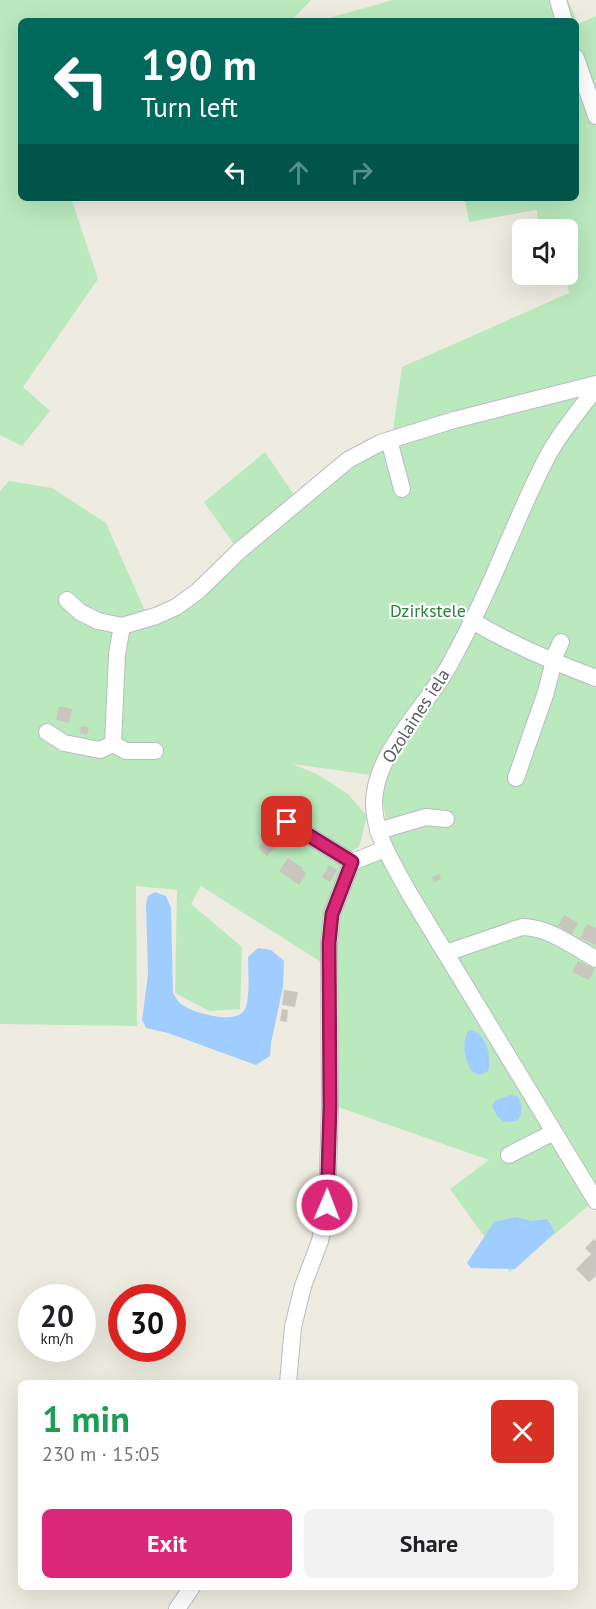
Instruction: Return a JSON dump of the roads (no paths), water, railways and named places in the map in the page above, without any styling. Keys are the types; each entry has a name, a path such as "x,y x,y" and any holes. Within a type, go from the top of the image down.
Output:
{"street":[{"path":"558,0 563,18"},
{"path":"581,91 596,116"},
{"path":"67,600 80,612 98,621 122,626 156,616 176,607 198,591 239,551 348,460 389,440 454,420 596,386"},
{"name":"Ozolaines iela","path":"596,386 552,448 450,664 400,736 380,771 374,804 378,831 385,849 409,893 554,1132 590,1177 596,1201"},
{"path":"389,440 402,489"},
{"path":"471,620 493,634 596,678"},
{"path":"113,744 117,654 122,626"},
{"path":"516,778 561,642"},
{"path":"47,732 64,743 100,750 113,744"},
{"path":"113,744 126,751 155,751"},
{"path":"378,831 426,817 446,819"},
{"path":"287,822 352,862"},
{"path":"288,1380 294,1326 303,1286 320,1241 327,1205 330,1106 329,943 332,914 352,862 385,849"},
{"path":"446,953 522,927 532,927 551,934 596,959"},
{"path":"509,1155 554,1132"},
{"path":"177,1609 190,1590"}],"water":[{"path":"155,892 166,896 171,908 173,993 180,1003 187,1007 212,1016 238,1015 246,1008 248,957 258,948 271,950 284,961 283,987 270,1056 256,1065 168,1033 146,1028 142,1020 148,975 146,904 148,896"},
{"path":"472,1030 485,1042 489,1054 488,1071 480,1075 472,1072 465,1052 466,1036 468,1031"},
{"path":"511,1095 518,1097 521,1112 517,1121 504,1122 492,1106 496,1100"},
{"path":"515,1217 532,1221 547,1219 555,1232 515,1269 471,1268 467,1263 494,1222"}],"park label":[{"name":"Dzirkstele","path":"428,611"}]}
